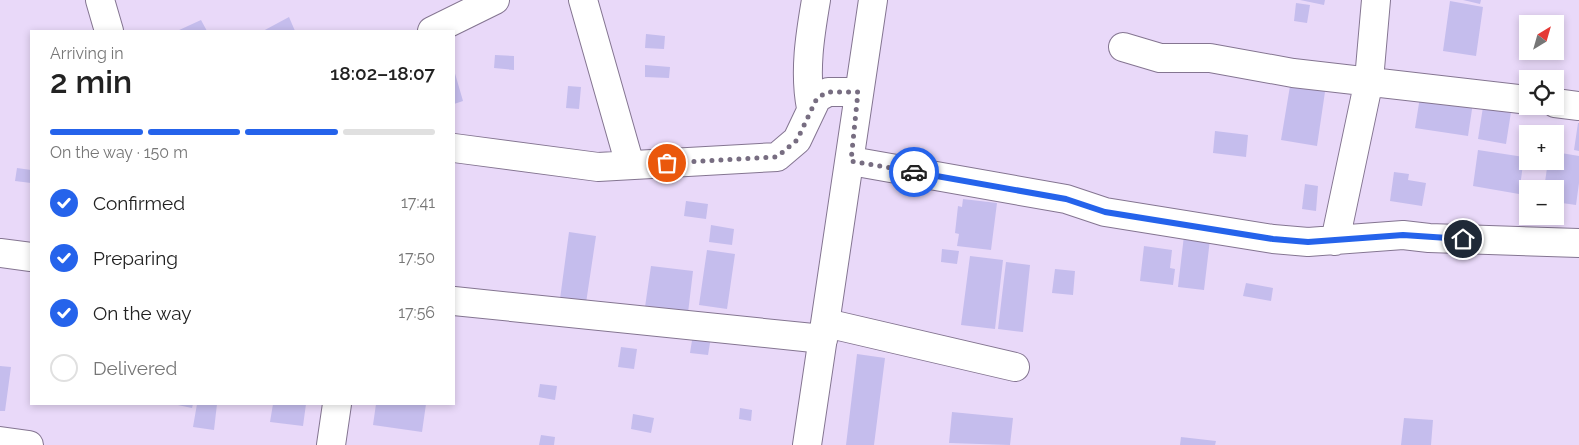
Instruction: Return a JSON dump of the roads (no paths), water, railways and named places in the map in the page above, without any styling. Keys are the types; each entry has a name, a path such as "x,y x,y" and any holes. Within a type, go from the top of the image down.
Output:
{"street":[{"path":"100,0 109,30"},
{"path":"434,30 494,0"},
{"path":"583,0 630,165"},
{"path":"811,108 807,86 811,29 816,0"},
{"path":"807,445 851,161 858,92 874,0"},
{"path":"1334,241 1369,80 1376,0"},
{"path":"1123,47 1160,58 1210,58 1293,73 1369,80 1519,99"},
{"path":"455,148 598,167 777,157 797,140 817,98 828,92 858,92"},
{"path":"1564,104 1579,106"},
{"path":"851,161 1066,199 1105,212 1273,239 1334,241 1403,235 1429,238 1579,243"},
{"path":"0,253 30,257"},
{"path":"455,301 824,331 1015,367"},
{"path":"331,445 337,405"},
{"path":"0,441 29,445"}]}
